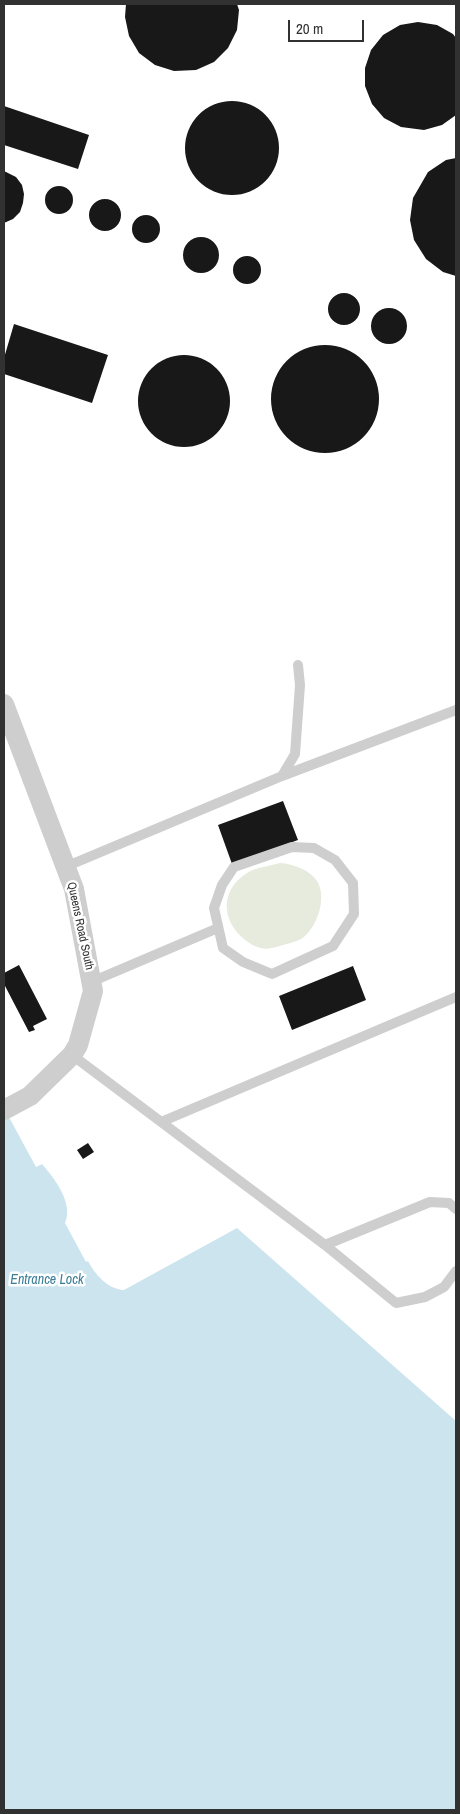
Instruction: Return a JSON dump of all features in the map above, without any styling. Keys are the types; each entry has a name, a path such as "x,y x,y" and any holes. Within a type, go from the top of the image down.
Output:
{"street":[{"name":"Queens Road South","path":"4,704 74,889 93,991 78,1045 72,1055 30,1096 12,1106"}],"lane":[{"path":"282,776 295,754 300,685 298,665"},
{"path":"65,867 282,776 456,710"},
{"path":"292,847 314,848 335,860 353,883 354,914 333,946 272,974 243,962 223,948 218,928 214,908 222,885 234,868 292,847"},
{"path":"91,982 218,928"},
{"path":"161,1122 456,997"},
{"path":"72,1055 325,1245 396,1303 425,1297 444,1287 456,1271"},
{"path":"325,1245 430,1202 449,1203 456,1209"}],"shaded area":[{"path":"280,863 300,868 314,877 320,888 320,911 309,932 304,937 275,948 259,948 241,937 234,928 229,919 227,899 237,881 247,873"}],"water":[{"name":"Entrance Lock","path":"4,1108 36,1167 42,1164 57,1184 67,1207 65,1223 86,1262 88,1261 98,1276 107,1284 124,1290 237,1228 456,1421 456,1810 4,1810"}],"building":[{"path":"126,4 237,4 239,10 237,30 228,48 214,62 196,70 174,71 155,65 139,53 129,36 125,17"},
{"path":"418,22 437,25 453,34 456,38 456,115 442,125 424,130 401,127 384,118 372,104 365,86 365,68 371,50 383,35 400,25"},
{"path":"223,101 241,101 266,114 276,130 279,148 276,166 266,182 241,195 223,195 198,182 185,157 185,139 198,114"},
{"path":"4,106 89,135 78,169 4,145"},
{"path":"456,158 456,276 443,272 426,259 414,240 410,220 413,198 428,172 446,160"},
{"path":"4,171 16,177 22,185 24,194 20,212 13,219 4,223"},
{"path":"59,186 69,190 73,200 69,210 59,214 49,210 45,200 49,190"},
{"path":"105,199 116,204 121,215 116,226 105,231 94,226 89,215 94,204"},
{"path":"146,215 156,219 160,229 156,239 146,243 136,239 132,229 136,219"},
{"path":"201,237 213,243 219,255 213,267 201,273 189,267 183,255 189,243"},
{"path":"247,256 257,260 261,270 257,280 247,284 237,280 233,270 237,260"},
{"path":"344,293 356,297 360,309 356,321 344,325 332,321 328,309 332,297"},
{"path":"389,308 401,314 407,326 401,338 389,344 377,338 371,326 377,314"},
{"path":"14,324 108,355 92,403 4,374 4,358"},
{"path":"325,345 346,349 363,361 375,378 379,399 375,420 363,437 346,449 325,453 304,449 287,437 275,420 271,399 275,378 287,361 304,349"},
{"path":"184,355 201,359 216,369 226,384 230,401 226,418 216,433 201,443 184,447 167,443 152,433 142,418 138,401 142,384 152,369 167,359"},
{"path":"283,801 298,840 232,864 218,825"},
{"path":"19,965 47,1019 33,1026 35,1030 29,1032 4,984 4,973"},
{"path":"353,966 366,1000 292,1030 279,996"},
{"path":"88,1143 94,1152 83,1159 77,1150"}]}
